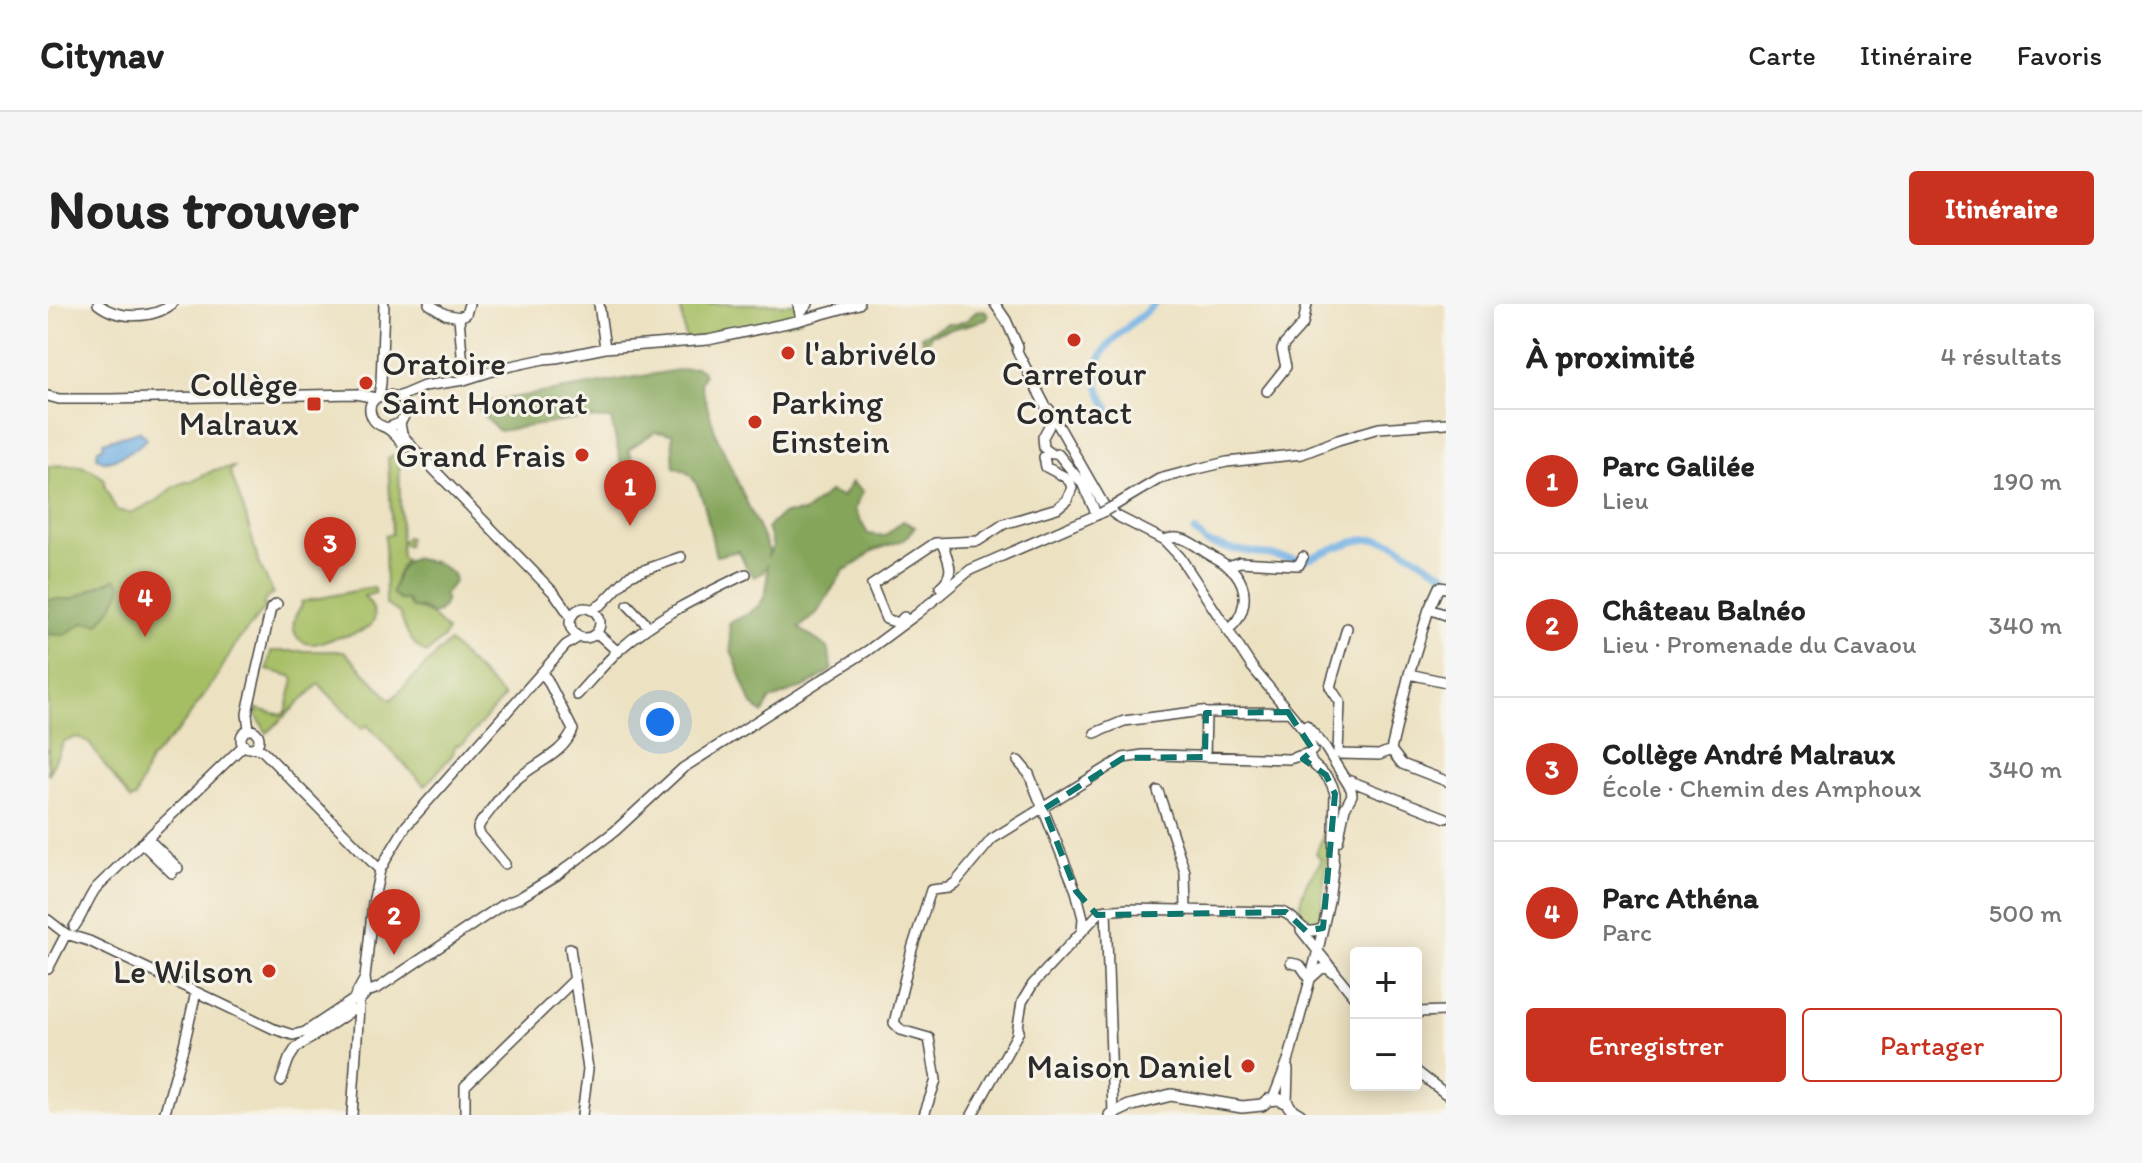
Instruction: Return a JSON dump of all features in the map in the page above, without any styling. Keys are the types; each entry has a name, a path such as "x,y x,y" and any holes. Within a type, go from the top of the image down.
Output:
{"main road":[{"path":"1111,1114 1149,1099 1171,1095 1242,1107 1293,1111"}],"street":[{"path":"98,304 117,314 134,315 157,313 172,304"},
{"path":"384,304 383,355 374,421 387,428 446,484"},
{"path":"429,304 445,314 459,317 466,314 469,304"},
{"path":"599,304 605,348"},
{"path":"800,312 808,304"},
{"path":"375,401 385,394 395,396 424,386 489,377 605,348 708,340 800,312 859,304"},
{"path":"984,304 1006,320"},
{"path":"995,304 1006,320 1017,351 1046,407 1104,511"},
{"path":"1267,391 1286,367 1282,350 1303,324 1307,304"},
{"path":"459,317 464,380"},
{"path":"383,355 388,382 405,407"},
{"path":"387,428 400,423 405,407 419,393 452,382"},
{"path":"48,396 59,399 356,394 375,401"},
{"path":"48,403 59,399"},
{"path":"1050,411 1049,426 1043,437 1044,448 1060,459 1104,511 1164,540 1180,557 1227,630 1305,731 1314,768"},
{"path":"281,1081 296,1048 353,1010 356,1004 365,978 380,870 406,826 575,634 574,613 446,484 404,437 400,423"},
{"path":"64,927 287,1034 305,1032 356,1004 367,992 378,988 502,905 557,875 615,831 683,768 867,651 970,570 1104,511 1159,479 1227,462 1302,454 1379,428 1446,423"},
{"path":"942,543 951,571 949,580 898,623 886,619 872,585 923,550 935,543 978,541 1004,524 1063,504 1072,488 1065,477 1046,467 1044,457 1065,448 1067,440"},
{"path":"1164,540 1178,536 1228,566 1241,582 1244,601 1237,621 1227,630"},
{"path":"595,613 630,575 681,557"},
{"path":"1228,566 1240,562 1296,565 1302,560"},
{"path":"577,695 618,652 649,627 684,604 746,574"},
{"path":"1391,750 1429,609 1436,590 1446,588"},
{"path":"249,729 247,714 251,693 271,608 277,604"},
{"path":"628,605 649,627"},
{"path":"1429,609 1446,615"},
{"path":"574,613 595,613"},
{"path":"575,634 588,638 597,633 600,624 595,613"},
{"path":"1347,628 1330,687 1340,702 1338,752 1379,755 1391,750"},
{"path":"597,633 618,652"},
{"path":"505,864 479,833 479,825 514,782 553,756 573,730 541,673"},
{"path":"1409,674 1446,682"},
{"path":"1262,1108 1289,1058 1318,952 1333,865 1350,797 1350,785 1325,747 1268,687"},
{"path":"1095,733 1124,721 1180,713 1288,712"},
{"path":"1205,757 1206,713"},
{"path":"255,747 259,735 249,729 241,737 244,745 263,751 380,870"},
{"path":"48,969 64,927 80,919 96,888 244,745"},
{"path":"1289,759 1325,747"},
{"path":"1391,750 1402,764 1446,781"},
{"path":"924,1115 936,1080 929,1038 901,1030 894,1023 912,949 931,890 948,888 980,856 992,839 1123,758 1143,755 1289,759 1314,768 1326,775 1335,794 1333,865"},
{"path":"1018,761 1029,774 1076,891 1083,918 1082,931"},
{"path":"1345,779 1446,818"},
{"path":"1158,791 1185,872 1186,910"},
{"path":"1335,794 1341,798 1371,792 1385,795"},
{"path":"144,841 175,871"},
{"path":"1076,891 1083,902 1102,912 1282,912 1292,916 1350,991"},
{"path":"972,1115 1017,1033 1022,1002 1043,972 1102,912"},
{"path":"1102,912 1111,1114"},
{"path":"1296,922 1310,933 1323,928"},
{"path":"570,948 588,1069 582,1115"},
{"path":"1310,979 1300,965 1291,963 1302,962 1318,952"},
{"path":"1310,979 1321,969 1331,970 1338,976"},
{"path":"365,978 367,992"},
{"path":"465,1115 465,1086 574,980"},
{"path":"164,1115 196,992"},
{"path":"352,1115 356,1004"},
{"path":"1422,1012 1446,1011"},
{"path":"1289,1058 1293,1111"},
{"path":"1422,1076 1446,1094"}],"highlighted area":[{"path":"1288,712 1313,750 1303,759 1326,775 1335,794 1323,928 1306,931 1286,912 1097,915 1076,891 1044,809 1123,758 1205,757 1206,713"}],"green space":[{"path":"680,304 798,304 801,320 686,341"},
{"path":"982,310 986,311 986,320 931,335 929,340 922,342 921,336 947,324 967,320"},
{"path":"696,367 704,375 700,383 717,437 769,551 768,557 773,546 767,528 782,514 805,512 829,492 842,497 852,482 863,491 855,510 868,534 885,536 903,521 915,527 904,540 872,551 844,570 817,613 799,628 828,648 832,670 808,685 769,700 763,714 752,705 731,650 729,623 761,603 767,588 767,566 754,577 739,551 716,556 698,487 686,472 674,467 672,434 655,432 629,449 636,471 633,488 626,485 611,419 584,418 499,431 476,404"},
{"path":"399,452 401,542 409,538 407,546 401,543 401,556 406,561 395,583 412,608 427,613 447,631 427,653 413,642 400,613 386,605 385,535 392,534 388,458"},
{"path":"74,465 102,477 116,510 131,513 185,482 214,470 234,467 230,471 259,564 274,594 267,598 263,604 266,607 237,642 179,730 150,760 135,798 130,800 89,743 78,737 64,741 48,775 48,466"},
{"path":"415,558 436,563 453,574 455,581 444,595 446,601 439,612 432,614 422,608 412,608 407,600 399,600 392,593 402,567"},
{"path":"116,578 122,586 106,616 98,624 85,622 64,635 48,634 48,599 72,599"},
{"path":"374,587 376,593 364,596 372,606 373,621 363,630 315,644 305,643 296,635 294,623 301,602"},
{"path":"449,642 504,697 464,743 455,746 453,754 425,786 367,725 362,729 319,684 267,733 257,717 257,709 282,715 286,712 294,680 291,676 267,670 271,651 344,651 391,700"},
{"path":"1328,824 1330,834 1319,923 1309,928 1303,920 1300,903 1305,886 1320,864 1321,859 1316,853"}],"water":[{"path":"139,431 146,439 132,450 103,461 97,457 98,449 104,446 103,442"}],"waterway":[{"path":"1110,410 1100,392 1097,376 1099,362 1115,338 1155,304"},
{"path":"1194,531 1207,543 1235,550"},
{"path":"1304,560 1361,540 1384,540 1396,544"},
{"path":"1400,547 1446,575"},
{"path":"1239,550 1299,560"}],"place":[{"name":"Carrefour Contact","path":"1074,340"},
{"name":"l'abrivélo","path":"788,353"},
{"name":"Oratoire Saint Honorat","path":"366,383"},
{"name":"Collège Malraux","path":"314,404"},
{"name":"Parking Einstein","path":"755,422"},
{"name":"Grand Frais","path":"582,455"},
{"name":"Parc Galilée","path":"630,526"},
{"name":"Collège André Malraux","path":"330,583"},
{"name":"Parc Athéna","path":"145,637"},
{"name":"Château Balnéo","path":"394,955"},
{"name":"Le Wilson","path":"269,971"},
{"name":"Maison Daniel","path":"1248,1066"}]}
